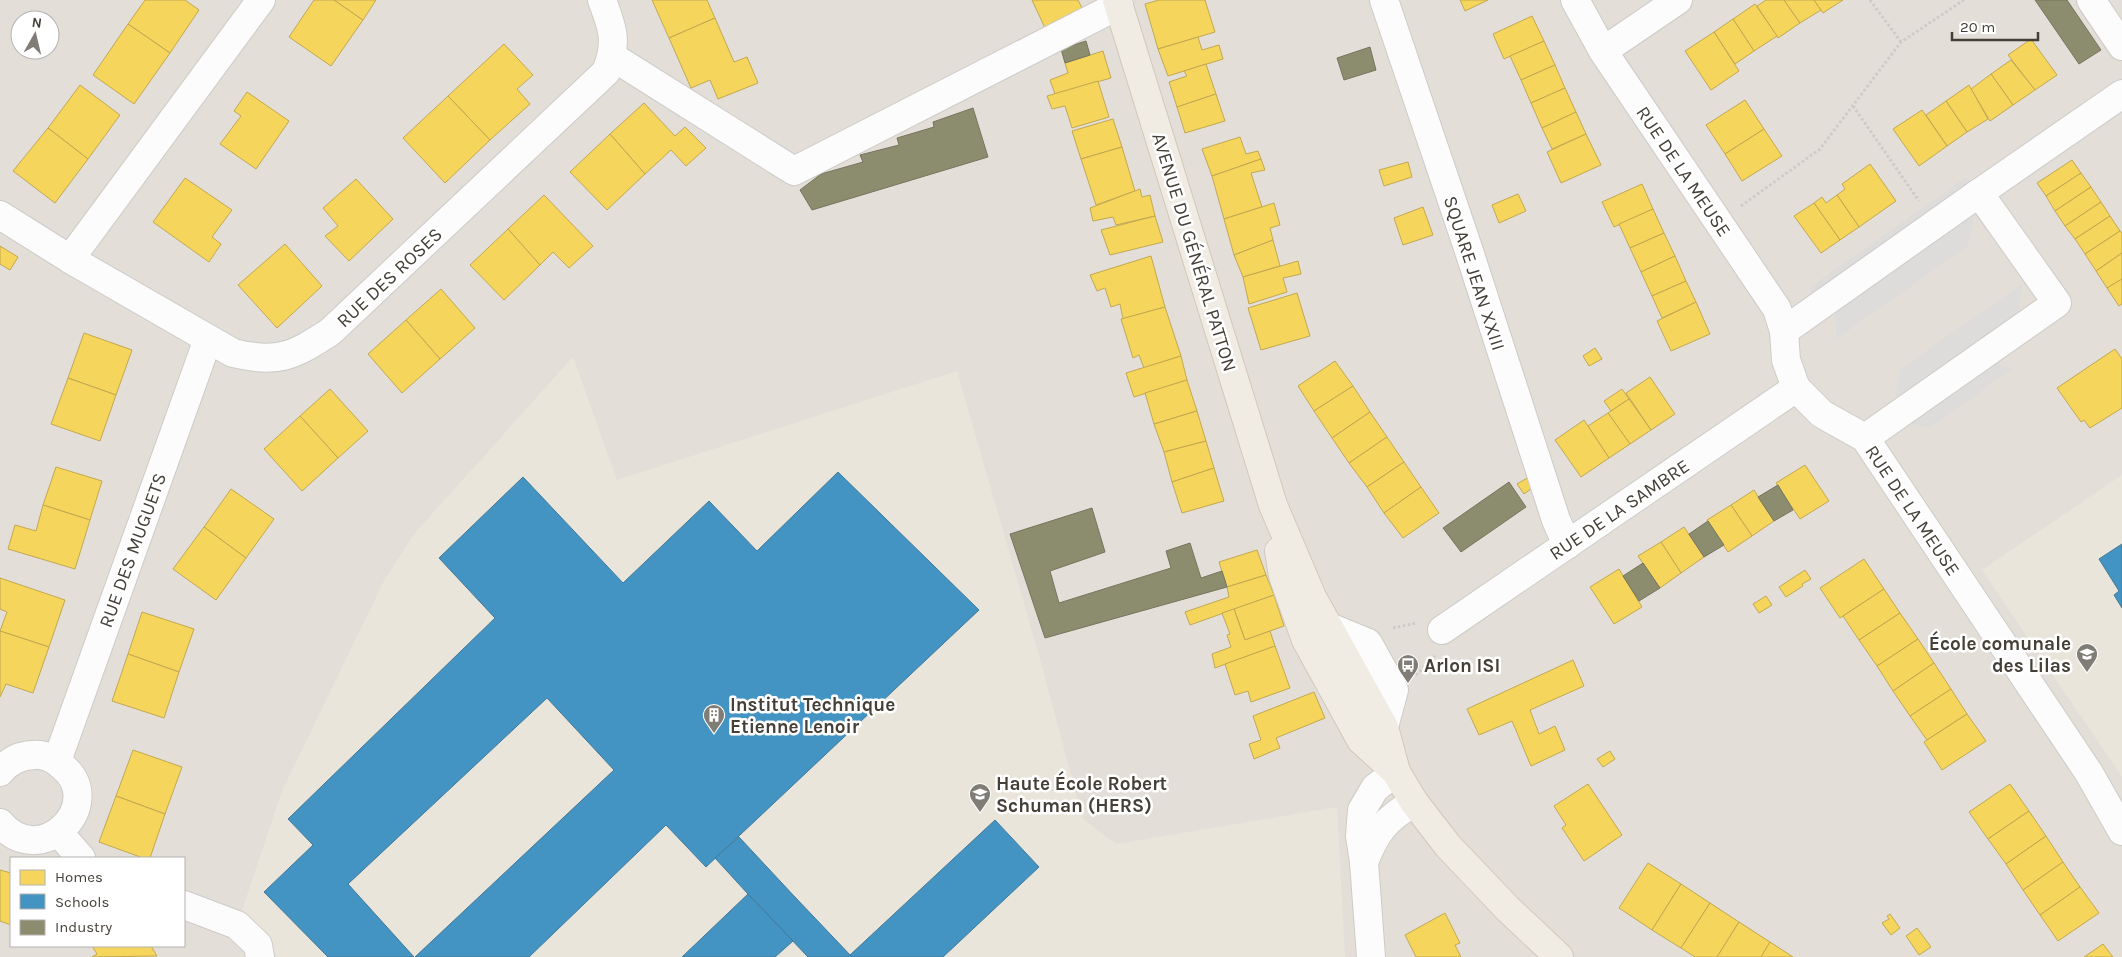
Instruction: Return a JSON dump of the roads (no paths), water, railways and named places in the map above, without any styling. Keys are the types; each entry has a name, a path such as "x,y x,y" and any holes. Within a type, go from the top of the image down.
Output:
{"main road":[{"name":"AVENUE DU GÉNÉRAL PATTON","path":"1118,2 1273,505 1312,597 1384,727 1396,772 1414,802 1448,846 1508,909 1559,957"},
{"name":"AVENUE DU GÉNÉRAL PATTON","path":"1273,505 1283,576 1306,640 1361,740 1396,772"}],"street":[{"path":"70,259 261,0"},
{"name":"RUE DES ROSES","path":"0,215 70,259 234,353 255,359 297,353 330,332 595,85 606,72 615,44 612,26 602,0"},
{"name":"SQUARE JEAN XXIII","path":"1384,0 1468,248 1556,520 1567,545"},
{"name":"RUE DE LA MEUSE","path":"1575,0 1603,51 1777,309 1784,331 1786,360 1796,388 1822,414 1865,438 2110,788 2122,831"},
{"path":"1603,51 1678,0"},
{"path":"2091,0 2122,46"},
{"path":"612,57 794,171 1118,2"},
{"path":"1784,331 2122,94"},
{"path":"1865,438 2057,303 1979,193"},
{"name":"RUE DES MUGUETS","path":"56,761 208,339"},
{"name":"RUE DE LA SAMBRE","path":"1442,630 1796,388"},
{"path":"0,772 16,758 29,754 43,756 56,761 67,770 74,782 77,796 75,810 69,823 59,832 46,838 32,840 18,837 6,830 0,823"},
{"path":"1371,957 1364,862 1360,836 1362,810 1375,788 1396,772"},
{"path":"1364,862 1374,837 1392,816 1414,802"},
{"path":"59,832 80,857"},
{"path":"185,904 237,925 258,945 260,957"}],"place":[{"name":"École comunale des Lilas","path":"2087,673"},
{"name":"Arlon ISI","path":"1408,684"},
{"name":"Institut Technique Etienne Lenoir","path":"714,734"},
{"name":"Haute École Robert Schuman (HERS)","path":"980,813"}]}
